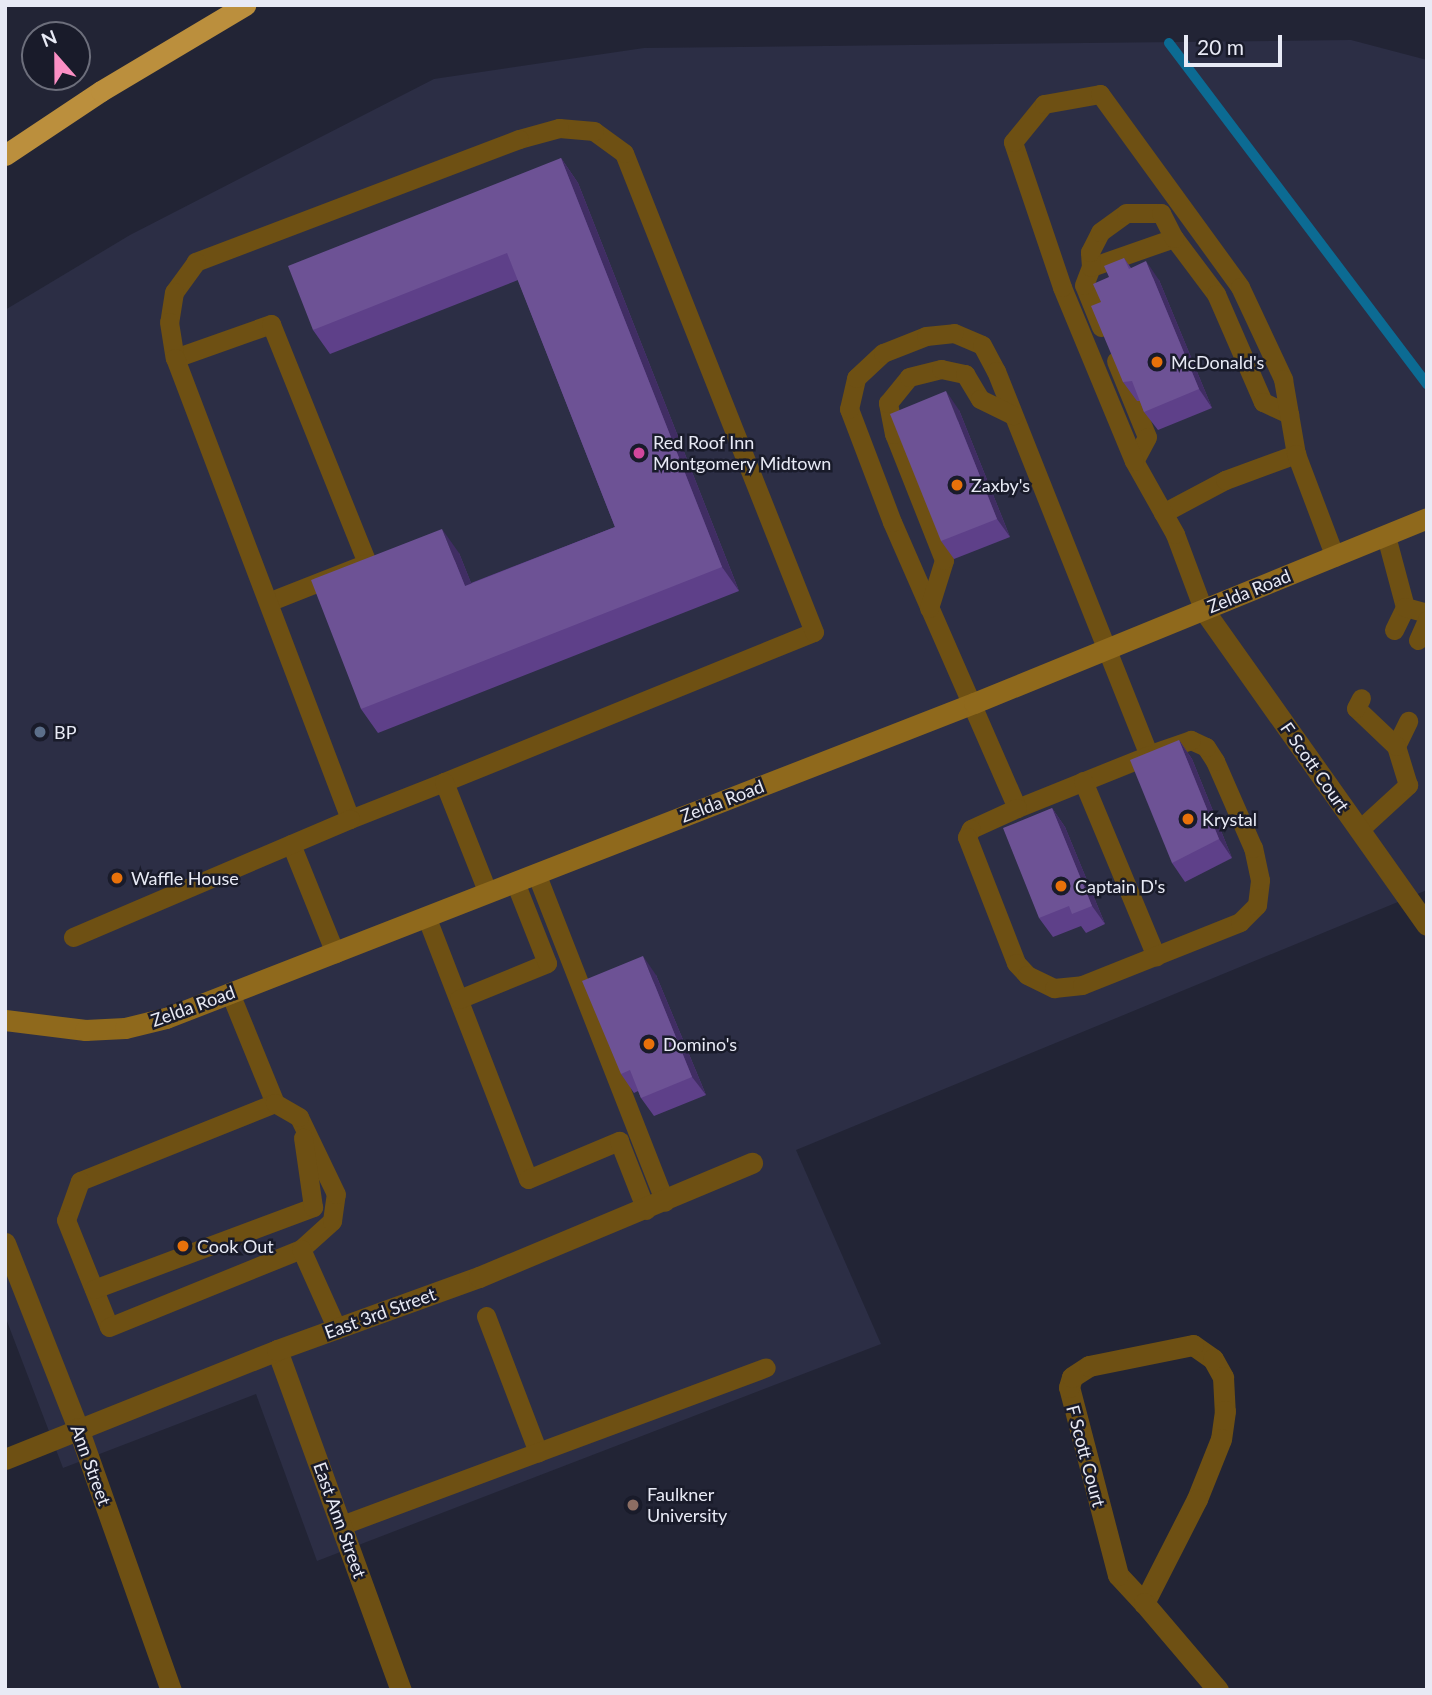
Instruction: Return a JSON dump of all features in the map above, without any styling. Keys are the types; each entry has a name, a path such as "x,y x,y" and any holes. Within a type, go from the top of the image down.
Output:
{"highway":[{"path":"5,155 101,90 245,5"}],"main road":[{"name":"Zelda Road","path":"5,1020 85,1030 125,1028 166,1018 974,703 1427,519"}],"street":[{"name":"F Scott Court","path":"1203,609 1427,925"},
{"name":"East 3rd Street","path":"5,1459 277,1350 655,1206 752,1163"},
{"name":"Ann Street","path":"5,1243 78,1428 170,1690"},
{"name":"F Scott Court","path":"1143,1603 1197,1499 1221,1439 1226,1411 1223,1377 1213,1359 1194,1345 1089,1366 1072,1377 1069,1387 1118,1575 1218,1690"},
{"name":"East Ann Street","path":"277,1350 401,1690"}],"lane":[{"path":"1203,609 1163,513 1134,461 1062,287 1013,142 1044,104 1100,94 1240,287 1283,379 1296,454 1335,557"},
{"path":"73,937 351,819 814,632 624,153 594,131 559,128 519,139 196,262 174,292 169,322 175,358 351,819"},
{"path":"1134,461 1147,437 1084,285 1091,267 1090,252 1100,232 1126,212 1161,213 1174,238 1216,294 1263,402 1289,414"},
{"path":"1091,267 1174,238"},
{"path":"175,358 271,324 368,563 268,602"},
{"path":"1017,808 974,703 929,608 849,409 856,378 883,352 926,336 954,333 982,345 1013,415 1105,651 1149,755"},
{"path":"929,608 944,560 894,434 888,403 909,377 941,369 965,374 980,399 1013,415"},
{"path":"1163,513 1225,480 1296,454"},
{"path":"1386,536 1405,607 1394,630"},
{"path":"1405,607 1427,613"},
{"path":"1418,640 1427,620"},
{"path":"1359,830 1408,785 1396,747 1381,719 1356,708 1361,698"},
{"path":"1396,747 1408,721"},
{"path":"1191,740 1206,747 1233,797 1260,880 1257,905 1240,922 1082,985 1054,988 1027,975 1016,963 967,837 971,829 1017,808 1149,755 1191,740"},
{"path":"1083,781 1156,956"},
{"path":"444,782 488,893"},
{"path":"291,844 335,953"},
{"path":"536,873 655,1206"},
{"path":"459,999 547,963 515,881"},
{"path":"426,916 528,1179 619,1142 655,1206"},
{"path":"230,993 275,1103 299,1117 336,1194 332,1221 301,1249 109,1327 66,1220 80,1181 275,1103"},
{"path":"94,1289 313,1207 299,1117"},
{"path":"301,1249 337,1329"},
{"path":"486,1316 538,1452"},
{"path":"342,1525 766,1367"}],"shaded area":[{"path":"1351,40 1427,60 1427,890 796,1150 881,1344 317,1561 256,1394 63,1468 5,1316 5,310 130,235 434,79 644,48"}],"building":[{"name":"Red Roof Inn Montgomery Midtown","path":"561,158 722,567 361,709 311,580 442,529 465,586 615,527 507,253 313,330 288,266"},
{"name":"McDonald's","path":"1124,258 1129,269 1146,261 1199,389 1144,412 1132,381 1123,382 1091,306 1101,302 1093,284 1109,277 1104,266"},
{"name":"Zaxby's","path":"946,391 997,519 941,541 890,414"},
{"name":"Krystal","path":"1179,740 1219,839 1172,863 1130,760"},
{"name":"Captain D's","path":"1052,808 1092,906 1072,914 1069,906 1039,918 1003,828"},
{"name":"Domino's","path":"643,956 692,1077 641,1098 630,1070 621,1074 582,981"}],"waterway":[{"path":"1169,43 1427,384"}],"place":[{"name":"McDonald's","path":"1157,362"},
{"name":"Red Roof Inn Montgomery Midtown","path":"639,453"},
{"name":"Zaxby's","path":"957,485"},
{"name":"BP","path":"40,732"},
{"name":"Krystal","path":"1188,819"},
{"name":"Waffle House","path":"117,878"},
{"name":"Captain D's","path":"1061,886"},
{"name":"Domino's","path":"649,1044"},
{"name":"Cook Out","path":"183,1246"},
{"name":"Faulkner University","path":"633,1505"}]}
